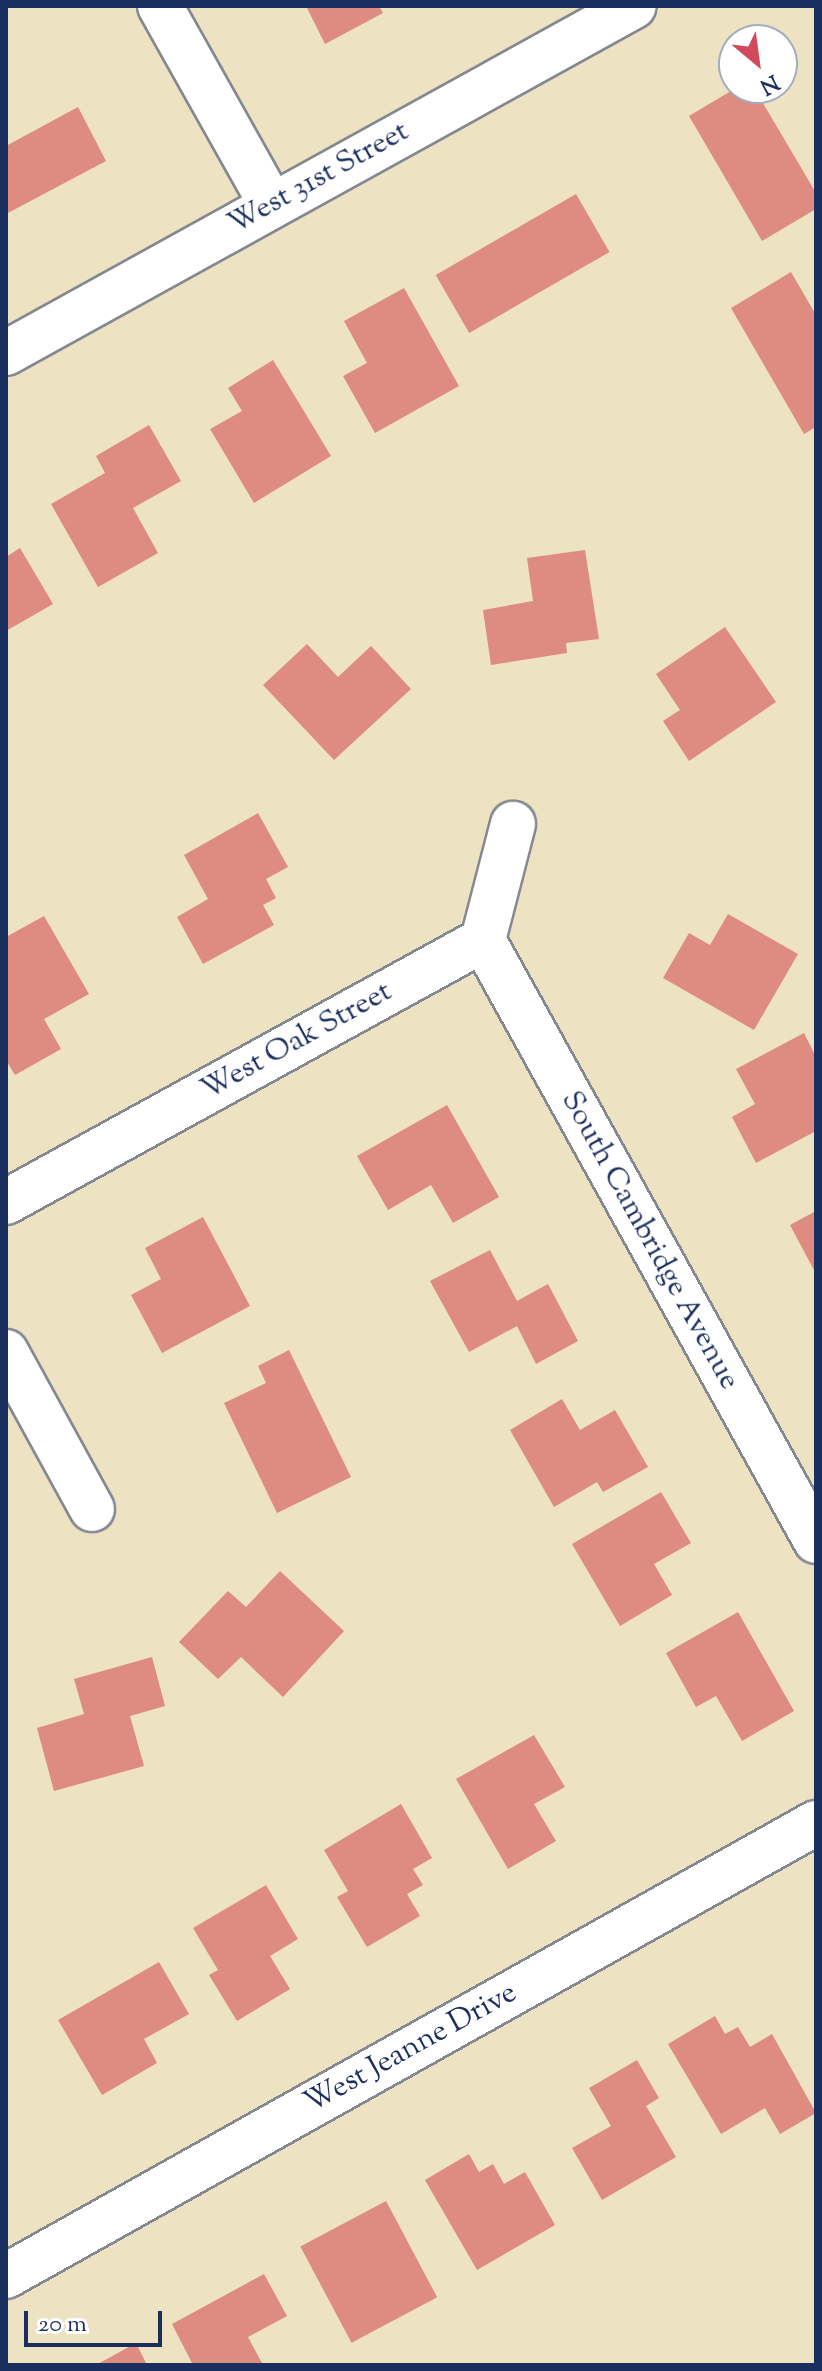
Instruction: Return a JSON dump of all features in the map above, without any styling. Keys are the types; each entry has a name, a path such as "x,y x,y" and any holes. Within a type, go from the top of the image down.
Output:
{"street":[{"path":"160,6 271,204"},
{"name":"West 31st Street","path":"6,353 634,6"},
{"path":"483,940 513,824"},
{"name":"West Oak Street","path":"6,1202 483,940"},
{"name":"South Cambridge Avenue","path":"483,940 816,1541"},
{"path":"6,1352 92,1509"},
{"name":"West Jeanne Drive","path":"6,2276 816,1823"}],"building":[{"path":"306,6 379,6 383,13 325,44"},
{"path":"718,99 718,104 763,104 816,193 816,209 762,241 689,116"},
{"path":"78,107 106,161 6,214 6,146"},
{"path":"576,194 610,252 469,333 436,275"},
{"path":"791,272 816,315 816,427 804,434 731,308"},
{"path":"404,288 459,386 375,433 343,376 367,363 344,321"},
{"path":"273,360 331,456 254,503 210,429 242,411 228,388"},
{"path":"149,425 181,481 133,508 158,553 98,587 51,504 105,473 96,456"},
{"path":"20,548 53,604 6,631 6,557"},
{"path":"585,550 599,639 566,643 567,653 491,665 483,610 533,601 527,558"},
{"path":"725,627 776,702 689,761 663,721 680,710 656,674"},
{"path":"307,644 338,677 371,646 411,689 334,760 263,685"},
{"path":"258,813 288,867 266,879 276,898 263,905 274,925 203,964 177,917 208,899 184,855"},
{"path":"728,914 798,954 754,1030 663,978 689,933 710,945"},
{"path":"44,916 89,994 44,1019 61,1049 15,1075 6,1060 6,937"},
{"path":"804,1033 816,1057 816,1131 756,1163 732,1117 755,1104 736,1069"},
{"path":"447,1105 499,1197 453,1223 431,1185 388,1210 357,1156"},
{"path":"816,1211 816,1274 790,1225"},
{"path":"203,1217 250,1306 162,1353 131,1295 161,1279 145,1248"},
{"path":"490,1250 517,1301 548,1284 578,1341 536,1364 517,1326 469,1352 430,1281"},
{"path":"289,1350 351,1477 277,1513 224,1403 266,1383 258,1366"},
{"path":"562,1399 580,1430 615,1410 648,1467 603,1492 597,1482 554,1507 510,1430"},
{"path":"661,1492 691,1543 654,1564 672,1595 620,1626 572,1544"},
{"path":"280,1571 344,1631 283,1697 241,1657 218,1679 179,1642 228,1591 246,1607"},
{"path":"738,1612 794,1711 742,1741 716,1696 696,1707 666,1653"},
{"path":"152,1657 165,1706 130,1716 144,1766 54,1791 37,1728 84,1714 74,1679"},
{"path":"534,1735 565,1787 534,1804 556,1841 508,1869 456,1779"},
{"path":"401,1804 432,1858 413,1869 423,1885 407,1894 420,1916 367,1947 337,1897 348,1891 324,1850"},
{"path":"266,1885 298,1939 270,1956 290,1989 237,2021 209,1975 218,1970 193,1928"},
{"path":"159,1962 189,2014 144,2039 157,2063 102,2095 58,2020"},
{"path":"715,2016 725,2034 738,2027 750,2047 772,2034 816,2113 780,2134 765,2108 721,2134 668,2044"},
{"path":"637,2060 659,2098 646,2106 676,2157 602,2200 572,2148 611,2126 589,2088"},
{"path":"469,2154 479,2172 493,2164 504,2184 525,2172 555,2225 477,2270 425,2180"},
{"path":"386,2201 437,2297 352,2343 300,2247"},
{"path":"264,2274 287,2316 248,2337 263,2365 193,2365 172,2324"},
{"path":"136,2343 147,2365 96,2365"}]}
